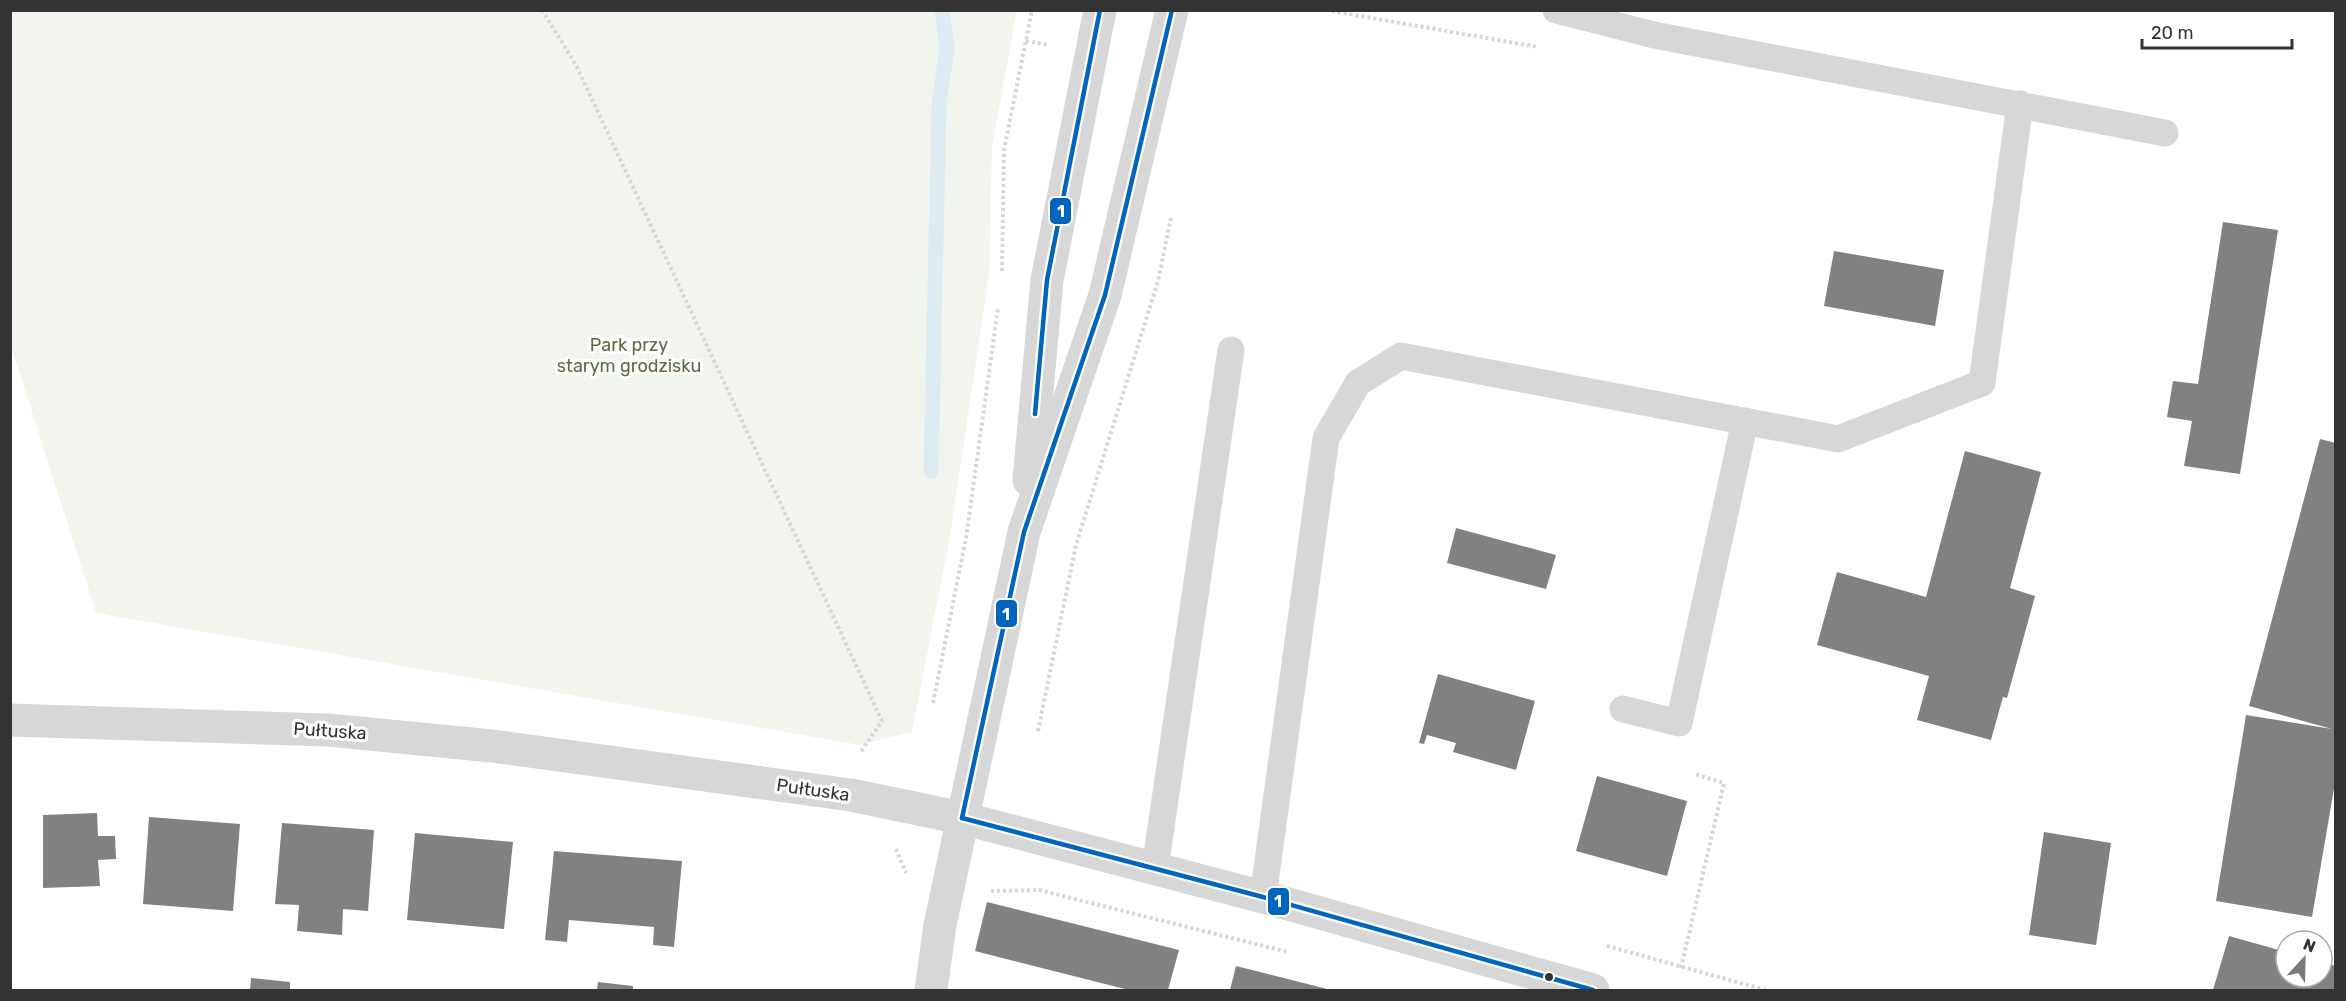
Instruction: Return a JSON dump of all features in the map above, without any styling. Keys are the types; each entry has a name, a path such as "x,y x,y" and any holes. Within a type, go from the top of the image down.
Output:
{"street":[{"path":"1024,531 1047,280 1100,10"},
{"path":"931,990 940,925 1024,531 1105,295 1172,10"},
{"name":"Pułtuska","path":"10,720 328,730 492,746 850,795 962,818 1155,868 1593,990"}],"lane":[{"path":"1556,10 1654,35 2166,133"},
{"path":"1263,897 1326,438 1358,383 1401,356 1838,439 1982,383 2020,104"},
{"path":"1155,868 1231,350"},
{"path":"1623,710 1679,723 1745,421"}],"path":[{"path":"542,10 576,65 882,722 855,758"},
{"path":"1002,278 1004,150 1032,10"},
{"path":"1326,10 1546,49"},
{"path":"933,703 966,538 999,301"},
{"path":"1681,968 1724,783 1694,774"},
{"path":"894,844 904,863 907,881"},
{"path":"984,896 988,891 1039,890 1290,953"}],"green space":[{"name":"Park przy starym grodzisku","path":"10,11 1017,11 992,147 989,275 950,536 912,732 860,745 96,613 11,346"}],"building":[{"path":"2223,222 2278,230 2240,474 2184,466 2192,421 2167,417 2173,381 2198,384"},
{"path":"1834,251 1944,270 1935,326 1824,306"},
{"path":"2320,439 2336,443 2336,777 2312,917 2216,901 2246,715 2332,729 2249,706"},
{"path":"1965,451 2041,472 2010,588 2035,596 2007,698 2003,697 1991,740 1917,720 1929,676 1817,645 1837,572 1926,597"},
{"path":"1456,528 1556,555 1546,589 1447,563"},
{"path":"1438,674 1535,701 1516,770 1453,752 1456,743 1427,735 1424,744 1419,743"},
{"path":"1597,776 1687,801 1667,876 1576,851"},
{"path":"97,813 98,836 115,836 116,859 98,860 100,886 43,888 43,815"},
{"path":"149,817 240,824 233,911 143,904"},
{"path":"282,823 374,830 368,911 343,909 342,935 297,931 299,905 275,904"},
{"path":"2044,832 2111,843 2096,945 2029,935"},
{"path":"415,833 513,842 504,929 407,920"},
{"path":"554,851 682,861 674,947 653,945 654,927 569,920 567,942 545,940"},
{"path":"987,902 1179,950 1168,990 1129,990 975,951"},
{"path":"2229,936 2274,949 2274,989 2334,989 2334,965 2336,966 2336,990 2213,990"},
{"path":"1236,966 1331,990 1230,990"},
{"path":"251,978 290,982 290,990 250,990"},
{"path":"598,982 633,986 633,990 597,990"}],"waterway":[{"path":"931,471 939,104 947,48 942,10"}],"transit line":[{"name":"1","path":"1035,414 1047,280 1100,10"},
{"name":"1","path":"962,818 1024,532 1105,295 1172,10"},
{"name":"1","path":"962,818 1263,897 1593,990"}]}
